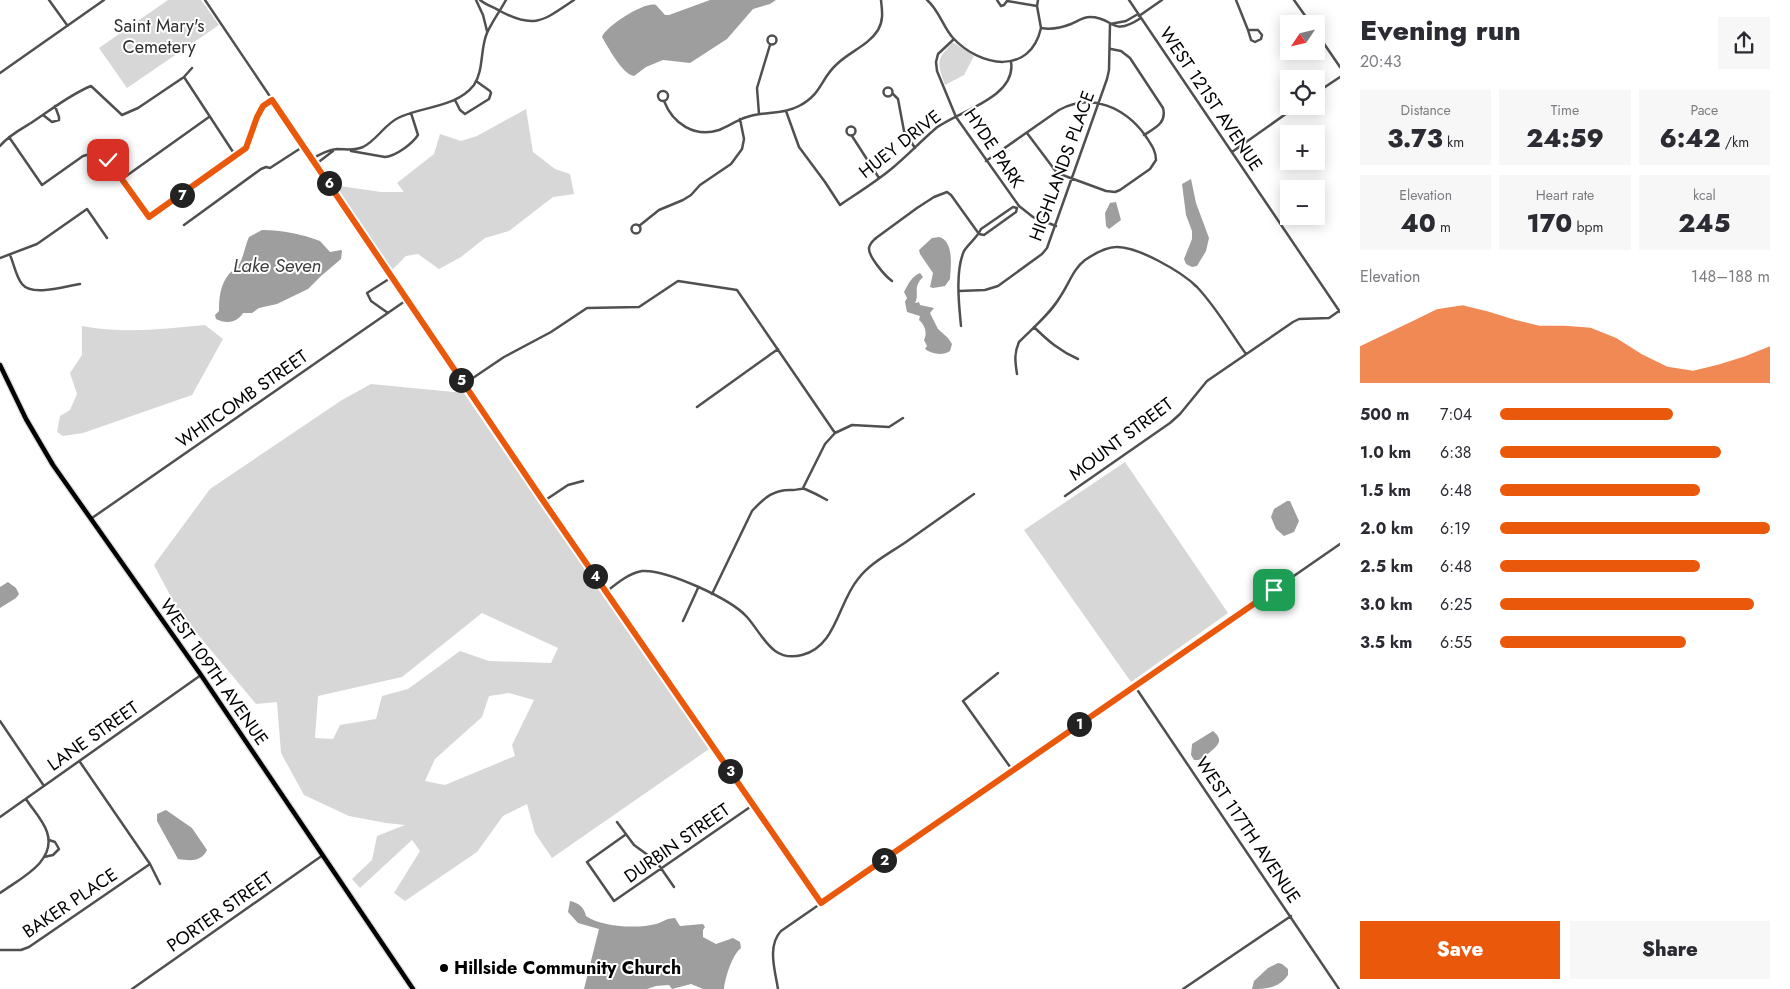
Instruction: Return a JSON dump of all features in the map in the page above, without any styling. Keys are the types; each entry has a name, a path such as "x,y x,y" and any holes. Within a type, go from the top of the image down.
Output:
{"main road":[{"name":"WEST 109TH AVENUE","path":"0,365 1,373 40,443 90,519 201,675 414,989"}],"street":[{"path":"49,0 67,25"},
{"path":"0,73 104,0"},
{"path":"206,0 544,502 821,903"},
{"path":"476,0 483,15 487,33"},
{"path":"480,0 511,18 525,22 541,20 574,0"},
{"path":"312,159 334,150 356,150 365,146 386,125 399,117 455,100 467,92 476,81 487,33 506,0"},
{"path":"664,101 668,96 667,93 662,91 658,94 658,97 661,101 664,101 677,122 699,132 718,130 740,119 759,114 786,111 799,106 813,96 836,64 874,35 882,20 881,0"},
{"path":"927,0 954,39 964,47 987,59 998,62 1011,62 1021,59 1029,53 1039,37 1041,28 1037,6 1038,0"},
{"path":"997,0 1001,6 1007,1 1037,6"},
{"name":"WEST 121ST AVENUE","path":"1129,0 1340,312"},
{"path":"1041,28 1061,28 1080,19 1091,17 1110,24 1126,21 1140,16 1162,0"},
{"path":"1236,0 1250,38 1252,41 1261,39 1262,35 1258,30 1248,30"},
{"path":"1294,0 1304,15"},
{"name":"HIGHLANDS PLACE","path":"959,291 985,290 998,286 1047,248 1109,70 1110,24"},
{"name":"HYDE PARK","path":"954,39 938,54 936,62 937,71 956,117 1018,207 1033,217 1056,226"},
{"path":"759,114 757,88 770,45"},
{"path":"1325,45 1340,67"},
{"path":"1110,49 1121,51 1130,58 1163,108 1164,116 1161,123 1144,135"},
{"name":"HUEY DRIVE","path":"786,111 799,147 840,205 880,178 936,128 946,121 984,103 1009,79 1012,69 1011,62"},
{"path":"0,146 9,137 55,106 77,92 91,86 122,115 138,108 184,77 192,68"},
{"path":"1325,87 1340,76"},
{"path":"184,77 236,156"},
{"path":"455,100 460,110 465,114 490,99 490,91 476,81"},
{"path":"892,94 898,99 904,131 915,148"},
{"path":"9,137 42,185 83,156 98,152 108,160 149,217 246,148 257,117 263,106 272,100"},
{"path":"986,161 1064,107 1078,103 1099,103 1123,112 1138,127 1155,151 1156,160 1155,164 1120,190 1115,192 1106,191 1072,180 1053,170 1027,133"},
{"path":"43,115 52,122 56,122 59,117 55,106"},
{"path":"347,150 390,157 418,135 411,113"},
{"path":"1232,152 1284,115"},
{"path":"122,179 210,117"},
{"path":"639,226 659,210 691,195 700,185 731,164 742,149 744,139 740,119"},
{"path":"852,136 880,178"},
{"path":"184,225 261,169 270,168 304,146"},
{"path":"365,146 372,155"},
{"path":"316,164 334,150"},
{"path":"892,281 885,276 869,251 869,246 876,238 934,197 947,192 951,195 979,234 984,235 1016,212 1018,207 1013,206 981,230 979,234 971,241 961,259 959,291 961,326"},
{"path":"0,258 37,244 88,209 107,238"},
{"path":"1017,374 1014,358 1019,342 1060,298 1076,268 1102,250 1116,247 1130,248 1163,263 1183,275 1208,300 1246,354"},
{"path":"10,255 21,283 29,289 37,291 80,284"},
{"path":"388,313 371,301 367,293 392,277"},
{"path":"464,384 504,357 551,332 587,308 639,307 678,281 738,290 835,433"},
{"name":"WHITCOMB STREET","path":"90,519 408,299"},
{"name":"MOUNT STREET","path":"1065,496 1180,414 1207,381 1293,322 1299,319 1329,318 1340,312"},
{"path":"1034,327 1050,344 1061,352 1078,359"},
{"path":"697,407 778,349"},
{"path":"803,488 825,444 835,433 852,426 889,427 903,418"},
{"path":"544,502 568,485 583,481"},
{"path":"712,594 752,511 762,500 772,493 785,489 795,490 803,488 827,500"},
{"path":"606,592 624,578 640,571 655,571 670,575 712,594 737,608 747,617 765,643 780,654 800,656 814,651 823,644 859,577 871,566 974,494"},
{"path":"778,989 773,953 774,938 790,925 1340,544"},
{"path":"683,621 698,588"},
{"path":"998,673 963,701 1013,771"},
{"name":"LANE STREET","path":"0,817 201,675"},
{"name":"WEST 117TH AVENUE","path":"1134,685 1340,989"},
{"path":"0,721 44,786"},
{"path":"79,762 150,864 160,884"},
{"path":"0,893 36,867 44,857 48,840 46,831 26,799"},
{"name":"DURBIN STREET","path":"625,836 587,862 614,901 753,805"},
{"path":"617,822 625,836 634,845 650,855 674,886"},
{"path":"44,857 53,855 59,848 55,842 48,840"},
{"name":"PORTER STREET","path":"132,989 322,855"},
{"name":"BAKER PLACE","path":"0,950 29,948 150,864"},
{"path":"1183,989 1291,916"}],"green space":[{"name":"Saint Mary's Cemetery","path":"168,0 201,0 219,25 127,88 99,48"},
{"path":"952,43 974,56 964,75 945,85 939,67 943,54"},
{"path":"526,109 533,152 555,169 570,174 574,194 553,197 509,231 485,238 461,257 439,269 418,254 406,256 391,271 333,185 381,192 404,192 397,183 434,154 440,134 461,141 477,136"},
{"path":"205,325 223,339 192,395 83,433 63,436 57,432 60,416 70,410 77,394 70,373 82,355 82,326 128,330"},
{"path":"371,384 464,393 709,749 552,858 535,833 527,804 503,816 477,852 405,901 394,893 420,851 412,840 360,888 352,879 372,860 377,836 405,825 349,816 304,795 281,753 277,702 256,704 179,612 154,565 210,489 342,400","holes":["482,613 558,648 551,663 489,661 460,651 408,689 382,696 376,719 340,725 333,739 315,738 318,696 402,677","509,693 534,700 512,745 515,756 445,785 425,781 435,759 482,717 489,696"]},
{"path":"1125,462 1228,613 1131,682 1024,530"}],"water":[{"path":"710,0 776,0 770,4 753,9 727,39 690,63 663,60 646,67 634,76 629,74 620,65 602,37 605,32 626,15 643,7 656,5 665,15 669,15"},
{"path":"1191,179 1196,203 1209,238 1206,251 1197,266 1192,267 1186,264 1184,259 1192,239 1192,231 1186,215 1182,184"},
{"path":"1116,202 1121,220 1109,229 1106,226 1105,213 1110,203"},
{"name":"Lake Seven","path":"262,230 292,233 320,241 330,252 341,250 341,259 308,289 277,304 259,308 252,313 243,313 238,319 231,322 216,319 215,315 219,311 220,296 224,283 229,274 240,263 249,237"},
{"path":"939,237 944,239 949,249 951,261 950,279 945,286 933,288 930,287 933,273 919,250 932,238"},
{"path":"920,273 923,277 917,287 915,303 919,302 920,305 934,308 930,313 938,329 952,344 950,351 944,354 937,354 925,349 927,346 924,340 925,331 924,326 919,320 920,316 907,312 905,302 907,298 904,292 912,278"},
{"path":"1290,501 1299,521 1294,532 1284,536 1276,529 1271,517 1274,509"},
{"path":"8,582 16,588 19,594 0,608 0,587"},
{"path":"1213,731 1219,738 1217,746 1202,758 1194,760 1191,755 1192,744"},
{"path":"166,810 192,828 207,850 202,857 191,860 178,859 157,821 157,814"},
{"path":"570,901 581,906 586,916 601,923 620,926 648,926 675,918 680,926 703,924 705,927 703,937 716,944 733,938 740,942 741,948 730,967 724,989 703,989 691,984 672,989 669,985 647,989 584,989 599,929 578,923 568,912"},
{"path":"1278,963 1288,969 1288,975 1281,983 1263,989 1252,989 1254,981 1268,968"}],"place":[{"name":"Hillside Community Church","path":"444,968"}],"route":[{"path":"108,160 149,217 246,148 257,117 263,106 272,100 544,502 821,903 1274,590"}]}
